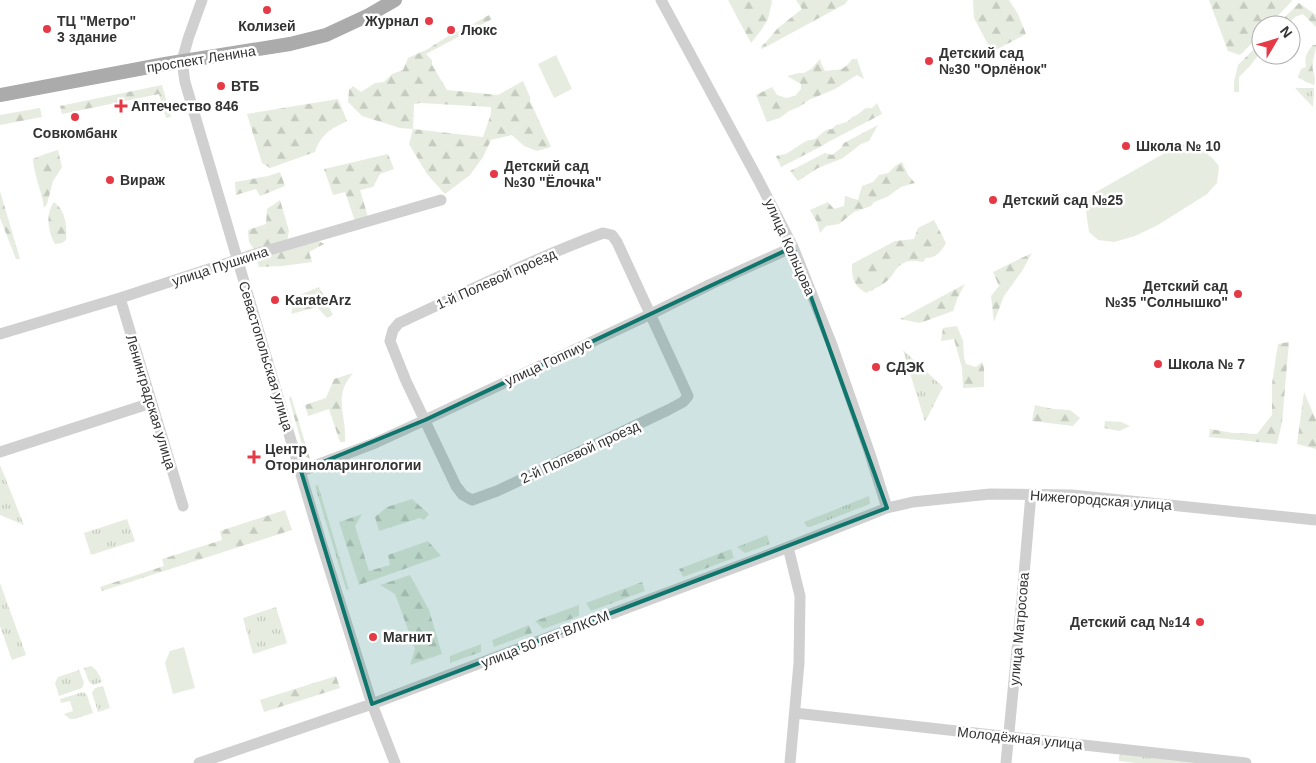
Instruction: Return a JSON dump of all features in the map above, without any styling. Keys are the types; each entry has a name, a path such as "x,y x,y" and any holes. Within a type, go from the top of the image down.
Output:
{"main road":[{"name":"проспект Ленина","path":"0,95 182,61 290,44 326,35 369,15 395,0"}],"street":[{"path":"182,61 202,0"},
{"name":"улица Кольцова","path":"661,0 793,247 832,345 887,508"},
{"name":"Севастопольская улица","path":"182,61 184,82 300,471 372,704 395,763"},
{"name":"улица Пушкина","path":"0,334 238,260 441,200"},
{"name":"1-й Полевой проезд","path":"425,420 406,381 390,341 393,330 399,323 484,283 603,233 612,235 617,242 651,314"},
{"name":"улица Гоппиус","path":"300,471 374,443 425,420 793,247"},
{"name":"Ленинградская улица","path":"120,298 182,506"},
{"name":"2-й Полевой проезд","path":"425,420 456,486 463,495 472,500 497,491 683,402 688,396 651,314"},
{"path":"0,452 151,403"},
{"name":"Нижегородская улица","path":"887,508 913,502 990,494 1072,495 1316,520"},
{"name":"улица Матросова","path":"1006,763 1031,494"},
{"name":"улица 50 лет ВЛКСМ","path":"199,763 372,704 887,508"},
{"path":"788,547 800,596 799,663 790,763"},
{"name":"Молодёжная улица","path":"795,713 1246,763"}],"highlighted area":[{"path":"793,247 887,508 372,704 301,471 425,420"}],"green space":[{"path":"728,0 771,0 768,19 751,43"},
{"path":"796,0 848,0 845,4 762,49 761,47 778,28 802,9"},
{"path":"973,0 1009,0 1018,14 1026,34 992,52 974,18"},
{"path":"1209,0 1292,1 1279,15 1251,15 1251,44 1240,55 1228,51"},
{"path":"1299,3 1316,15 1316,27 1303,14 1287,15"},
{"path":"489,15 492,19 426,54 432,60 432,65 447,90 498,95 523,81 551,147 537,151 524,146 512,135 491,140 483,157 470,175 445,194 427,174 409,144 413,129 400,128 362,116 348,102 349,90 353,86 361,92 375,83 384,82 392,74 403,70 408,58","holes":["414,104 491,107 491,114 483,137 413,129"]},
{"path":"1313,45 1316,45 1313,64 1314,85 1298,77 1301,69 1306,67 1306,55"},
{"path":"1251,52 1251,64 1239,77 1239,92 1234,92 1234,82 1238,65"},
{"path":"556,55 572,89 554,98 538,64"},
{"path":"820,59 825,71 840,69 846,66 852,59 857,59 864,79 857,75 835,89 789,111 780,118 767,122 756,95 772,87 777,95 786,98 795,96 801,89 801,84 787,76 804,73 811,69"},
{"path":"162,85 171,117 166,118 159,94 62,114 60,106"},
{"path":"1295,88 1314,88 1313,107"},
{"path":"338,99 347,121 327,133 320,141 315,152 270,168 262,163 247,114"},
{"path":"877,103 882,114 781,167 776,156 786,154 806,141 815,139 826,130 847,122 866,108 872,108"},
{"path":"40,108 42,117 0,125 0,115"},
{"path":"878,125 869,141 861,144 843,158 818,168 798,181 790,171 825,153 832,155 844,143"},
{"path":"1185,144 1204,151 1219,166 1217,183 1207,194 1158,225 1135,236 1114,242 1098,240 1089,232 1085,204 1096,192 1179,145"},
{"path":"58,150 62,167 53,181 47,204 44,208 33,159"},
{"path":"388,154 394,169 380,174 373,187 360,190 368,217 355,221 345,192 333,195 324,169"},
{"path":"902,162 908,175 915,183 901,187 887,197 874,202 871,206 854,212 839,224 826,226 820,233 817,222 810,210 828,202 834,209 844,206 845,196 858,200 862,186 873,182 879,175 888,173"},
{"path":"280,172 285,186 260,196 256,189 236,195 235,182"},
{"path":"0,191 20,259 16,259 0,218"},
{"path":"280,200 289,231 287,241 255,251 249,242 248,230 266,224 267,209"},
{"path":"54,202 63,214 66,229 66,240 55,244 48,223 49,212"},
{"path":"934,220 946,243 938,254 926,258 923,262 912,261 903,263 885,283 866,293 858,287 853,277 852,264 895,241 914,239 918,228"},
{"path":"317,240 324,244 309,252 312,262 259,267 256,257"},
{"path":"1032,253 1004,296 994,322 991,296 999,286 993,272"},
{"path":"965,284 953,311 920,323 900,319"},
{"path":"319,287 333,315 327,318 317,307 291,314 295,297"},
{"path":"957,326 963,341 966,364 976,367 982,362 984,368 984,387 963,388 962,368 954,339 941,341 943,328"},
{"path":"1289,342 1282,423 1277,444 1209,437 1210,429 1233,433 1257,434 1272,415 1272,384 1278,344"},
{"path":"903,350 943,387 925,422"},
{"path":"353,373 343,390 342,406 345,442 340,442 329,409 308,416 305,405 326,398 334,379"},
{"path":"1304,392 1316,420 1316,449 1297,444"},
{"path":"291,396 310,459 305,456 289,398"},
{"path":"1035,405 1070,410 1080,418 1073,426 1032,421"},
{"path":"1105,421 1121,422 1130,426 1119,431 1104,428"},
{"path":"0,465 24,525 0,515"},
{"path":"318,485 349,590 346,589 315,486"},
{"path":"869,496 870,504 810,527 807,527 804,522"},
{"path":"412,499 429,514 424,520 420,518 379,531 375,517 387,507"},
{"path":"285,510 292,530 102,591 100,587 164,566 162,559 222,540 220,531"},
{"path":"362,514 355,526 369,571 390,565 388,555 428,541 441,556 359,585 339,522"},
{"path":"127,519 135,541 91,555 84,533"},
{"path":"767,535 770,544 745,553 737,547"},
{"path":"731,549 734,558 683,577 679,569"},
{"path":"410,575 429,610 442,654 410,665 415,649 395,594 380,585"},
{"path":"642,582 645,591 591,611 586,603"},
{"path":"0,583 26,655 12,660 0,626"},
{"path":"579,605 579,616 543,629 535,621"},
{"path":"276,607 287,643 253,654 243,618"},
{"path":"529,625 532,633 494,647 492,640"},
{"path":"481,644 481,652 450,663 450,656"},
{"path":"184,647 195,688 173,694 165,663 170,651"},
{"path":"91,666 98,673 102,682 93,685 89,682 84,668"},
{"path":"79,670 84,683 82,688 59,696 55,683 58,677"},
{"path":"336,676 340,688 264,712 260,700"},
{"path":"103,686 110,708 98,712 92,693 95,688"},
{"path":"83,692 87,695 93,713 70,719 64,714 73,711 70,701 61,703 60,699"},
{"path":"1120,754 1204,763 1136,763 1119,761"}],"place":[{"name":"Колизей","path":"267,10"},
{"name":"Журнал","path":"429,21"},
{"name":"ТЦ \"Метро\" 3 здание","path":"47,29"},
{"name":"Люкс","path":"451,30"},
{"name":"Детский сад №30 \"Орлёнок\"","path":"929,61"},
{"name":"ВТБ","path":"221,86"},
{"name":"Аптечество 846","path":"121,106"},
{"name":"Совкомбанк","path":"75,117"},
{"name":"Школа № 10","path":"1126,146"},
{"name":"Детский сад №30 \"Ёлочка\"","path":"494,174"},
{"name":"Вираж","path":"110,180"},
{"name":"Детский сад №25","path":"993,200"},
{"name":"Детский сад №35 \"Солнышко\"","path":"1238,294"},
{"name":"KarateArz","path":"275,300"},
{"name":"Школа № 7","path":"1158,364"},
{"name":"СДЭК","path":"876,367"},
{"name":"Центр Оториноларингологии","path":"254,457"},
{"name":"Детский сад №14","path":"1200,622"},
{"name":"Магнит","path":"373,637"}]}
